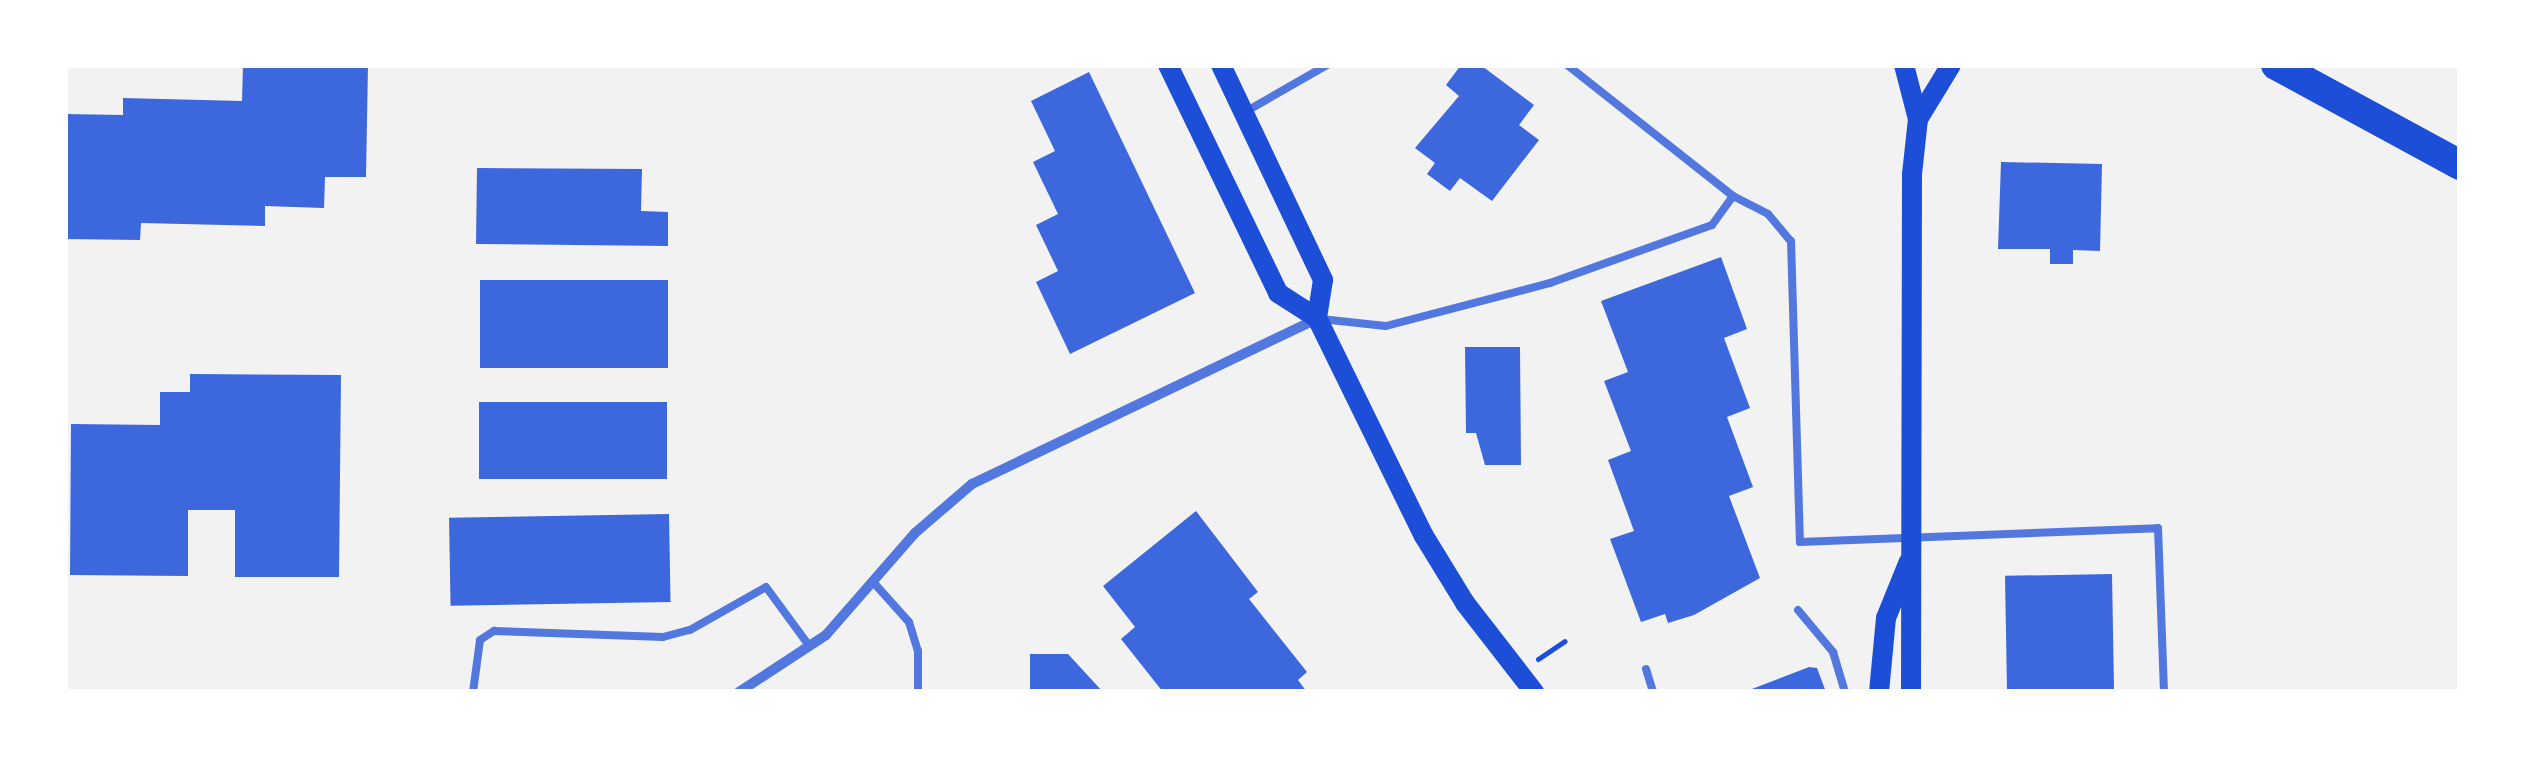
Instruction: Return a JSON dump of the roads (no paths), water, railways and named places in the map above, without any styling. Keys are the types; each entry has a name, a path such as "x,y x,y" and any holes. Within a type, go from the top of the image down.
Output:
{"highway":[{"path":"2276,65 2460,165"}],"main road":[{"path":"1168,65 1278,293 1317,318 1424,536 1534,692"},
{"path":"1221,65 1324,280 1317,318"},
{"path":"1904,65 1918,120 1912,234 1911,692"},
{"path":"1918,120 1951,65"},
{"path":"1879,692 1886,618 1914,546"}],"street":[{"path":"739,692 810,647 874,583 916,532 972,484 1317,318"}],"lane":[{"path":"1244,112 1328,65"},
{"path":"1567,65 1733,196 1768,214 1791,241 1800,542 1914,546 2158,528 2164,692"},
{"path":"1317,318 1386,326 1550,283 1712,225 1733,196"},
{"path":"874,583 909,622 918,652 918,692"},
{"path":"472,692 477,649 494,631 664,637 690,630 766,586 810,647"},
{"path":"1798,610 1833,652 1845,692"},
{"path":"1646,669 1653,692"}]}
